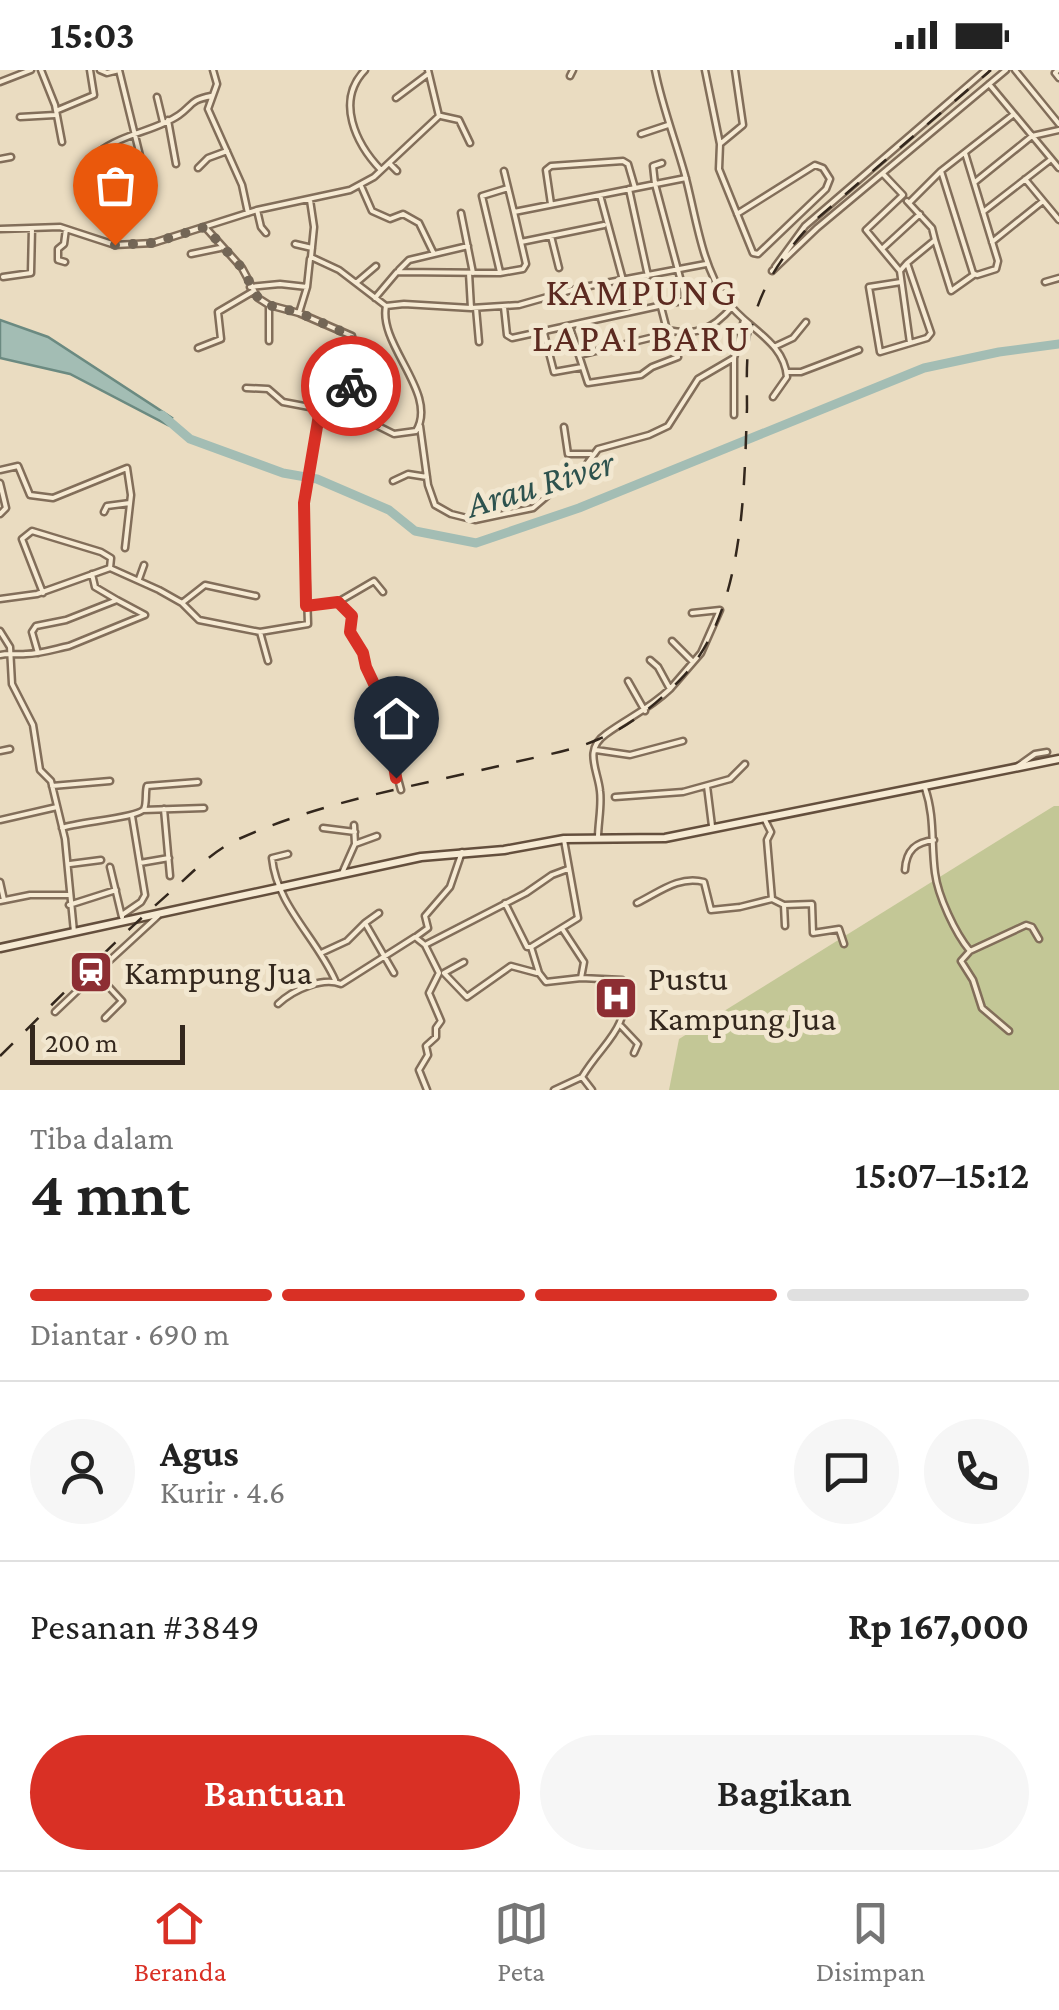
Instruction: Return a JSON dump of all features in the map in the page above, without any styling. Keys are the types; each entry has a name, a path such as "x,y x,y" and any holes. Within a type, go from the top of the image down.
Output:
{"street":[{"path":"0,82 31,70"},
{"path":"41,70 62,142"},
{"path":"20,116 37,118 56,113 94,95 90,70"},
{"path":"100,70 119,70 145,176"},
{"path":"213,70 217,84 211,96 210,113 242,186 248,214"},
{"path":"365,70 351,92 352,124 365,153 380,170"},
{"path":"570,76 573,70"},
{"path":"655,70 707,264 732,307 776,346 787,372 772,397"},
{"path":"705,70 720,144"},
{"path":"734,70 743,125 720,144 717,152 719,169 751,251 758,254 828,187 830,179 823,168 815,165 737,214"},
{"path":"986,70 806,226 772,271 817,228 1006,70"},
{"path":"975,182 1032,136 1059,127 1016,70"},
{"path":"396,98 428,72 439,116"},
{"path":"989,84 1059,168"},
{"path":"109,178 98,162 99,152 134,132 182,113 194,99 211,96"},
{"path":"157,97 176,164"},
{"path":"909,202 941,171 1014,114"},
{"path":"439,116 459,120 470,144"},
{"path":"0,228 66,229 97,242 130,246 153,243 258,210 334,196 360,185 439,116"},
{"path":"641,134 668,126"},
{"path":"198,168 208,158 227,151"},
{"path":"884,174 932,228 951,292 975,274 998,267 966,153"},
{"path":"0,159 10,156"},
{"path":"983,212 1051,159"},
{"path":"551,204 546,170 550,166 623,161 628,164 648,276"},
{"path":"388,163 397,171"},
{"path":"504,307 510,338 686,300 656,184 653,166 662,163"},
{"path":"397,272 500,273 524,268 504,171"},
{"path":"941,171 975,274"},
{"path":"514,212 686,178"},
{"path":"1025,180 1059,220"},
{"path":"360,185 372,212 390,219 403,214 416,221 434,254"},
{"path":"500,273 482,196 508,188"},
{"path":"600,195 624,280"},
{"path":"902,196 867,228 868,235 900,270 910,344"},
{"path":"300,313 312,248 310,200"},
{"path":"992,242 1043,201"},
{"path":"258,210 266,233"},
{"path":"461,214 479,342"},
{"path":"882,249 920,214"},
{"path":"521,242 606,224"},
{"path":"205,227 242,268 251,289 268,305 300,313 352,336 344,374 352,386 372,400 376,423"},
{"path":"3,277 32,273 32,228"},
{"path":"65,262 58,260 58,249 64,243 66,229"},
{"path":"552,236 559,268"},
{"path":"900,270 935,240"},
{"path":"295,244 312,248"},
{"path":"375,298 409,260 468,246"},
{"path":"191,254 221,248"},
{"path":"310,257 340,270 386,306 474,308 504,307 707,264"},
{"path":"901,282 869,288 882,352 931,334 907,263"},
{"path":"356,283 376,266"},
{"path":"1045,282 1059,278"},
{"path":"198,348 220,339 218,312 251,289 280,284 307,287"},
{"path":"903,299 918,296"},
{"path":"268,305 269,341"},
{"path":"386,306 386,324 418,401 427,477 435,506 464,518 485,520 533,508 554,490 575,480 602,447 668,426 698,379 734,358"},
{"path":"662,307 667,330"},
{"path":"667,330 701,332 732,307"},
{"path":"734,415 734,358 744,320"},
{"path":"776,346 793,338 806,322"},
{"path":"570,328 586,381 639,376 652,366 678,357"},
{"path":"579,356 662,336 667,330"},
{"path":"544,333 554,372 582,367"},
{"path":"787,372 801,372 858,350"},
{"path":"246,388 268,389 283,402 376,423 394,434 412,432 420,426"},
{"path":"0,599 43,593 110,568 182,603 199,620 260,632 306,626 304,503 320,409"},
{"path":"564,428 568,454 593,454"},
{"path":"0,470 18,466 30,496 50,498 127,468 130,503 125,548"},
{"path":"393,481 408,474 427,477"},
{"path":"0,483 6,508 0,514"},
{"path":"104,512 106,506 130,503"},
{"path":"43,593 22,539 32,531 102,552 111,558 110,568"},
{"path":"139,579 144,565"},
{"path":"0,655 76,644 145,617 95,586 92,574"},
{"path":"306,606 338,602 374,581 383,592"},
{"path":"182,603 205,585 256,596"},
{"path":"38,652 34,628 116,600"},
{"path":"338,602 352,616 350,632 395,728 393,760 401,790"},
{"path":"598,838 600,790 592,758 605,734 645,711 701,653 720,610 692,613"},
{"path":"0,631 8,643 13,690 33,726 40,770 52,786 70,864 69,905 74,932"},
{"path":"260,632 268,660"},
{"path":"672,640 692,662"},
{"path":"650,660 670,689"},
{"path":"628,681 645,711"},
{"path":"596,750 630,755 682,741"},
{"path":"0,751 10,749"},
{"path":"1014,768 1035,754 1047,752"},
{"path":"0,948 123,918 462,852 504,850 564,838 665,838 1059,759"},
{"path":"615,797 667,795 707,786 730,779 746,764"},
{"path":"52,786 110,781"},
{"path":"143,810 147,786 198,782"},
{"path":"707,786 712,829"},
{"path":"925,788 934,814 936,879 951,923 970,951"},
{"path":"0,820 57,807"},
{"path":"62,828 86,820 132,816 143,810 204,808"},
{"path":"164,809 170,876"},
{"path":"123,918 144,899 132,816"},
{"path":"765,820 770,832 767,840 772,899"},
{"path":"341,876 355,844 354,825"},
{"path":"323,828 354,832"},
{"path":"355,844 377,836"},
{"path":"505,903 526,946 531,947 579,914 564,838"},
{"path":"904,870 914,846 934,840"},
{"path":"288,854 272,858 280,888 292,916 305,927 335,981 341,984 428,928 426,916 450,887 462,852"},
{"path":"140,862 168,858"},
{"path":"70,864 101,860"},
{"path":"110,867 123,918"},
{"path":"425,946 552,874 568,870"},
{"path":"637,904 667,886 694,879 704,882 711,910 772,899 784,905 812,904 813,933 840,929 844,944"},
{"path":"0,882 2,900 70,895"},
{"path":"69,905 116,890"},
{"path":"784,905 786,926"},
{"path":"56,1012 162,913"},
{"path":"321,954 348,941 380,914"},
{"path":"366,923 394,973"},
{"path":"1009,1031 978,1003 973,980 961,961 970,951 1026,925 1032,927 1039,939"},
{"path":"562,929 584,962 581,978"},
{"path":"415,937 466,997 511,966 539,974 550,983 581,978 624,981 626,1006 621,1026 582,1077 554,1090"},
{"path":"531,947 539,974"},
{"path":"427,1090 419,1070 428,1055 426,1045 436,1037 441,1021 428,993 442,973 464,962"},
{"path":"96,972 122,1001 105,1018"},
{"path":"278,1004 296,990 335,981"},
{"path":"621,1026 638,1044 634,1053"},
{"path":"582,1077 592,1090"}],"green space":[{"path":"1059,806 1059,1090 669,1090 679,1039"}],"water":[{"path":"0,320 48,337 172,418 168,425 70,374 0,358"}],"waterway":[{"name":"Arau River","path":"162,415 190,439 283,473 317,479 389,510 415,531 476,543 579,508 924,368 1059,344"}],"railway":[{"path":"0,1056 130,929 206,860 232,843 340,803 589,743 631,721 679,681 717,623 728,589 741,515 751,329 770,279 813,222 991,70"}],"way so far":[{"path":"115,245 153,243 205,227 242,268 258,298 352,336 343,367 351,386"}],"place":[{"name":"Kampung Jua","path":"91,972"},
{"name":"Pustu Kampung Jua","path":"616,998"}],"district":[{"name":"KAMPUNG LAPAI BARU","path":"642,314"}],"route":[{"path":"351,386 372,400 376,423 320,409 304,503 306,606 338,602 352,616 350,632 363,653 397,734 393,760 396,778"}]}
